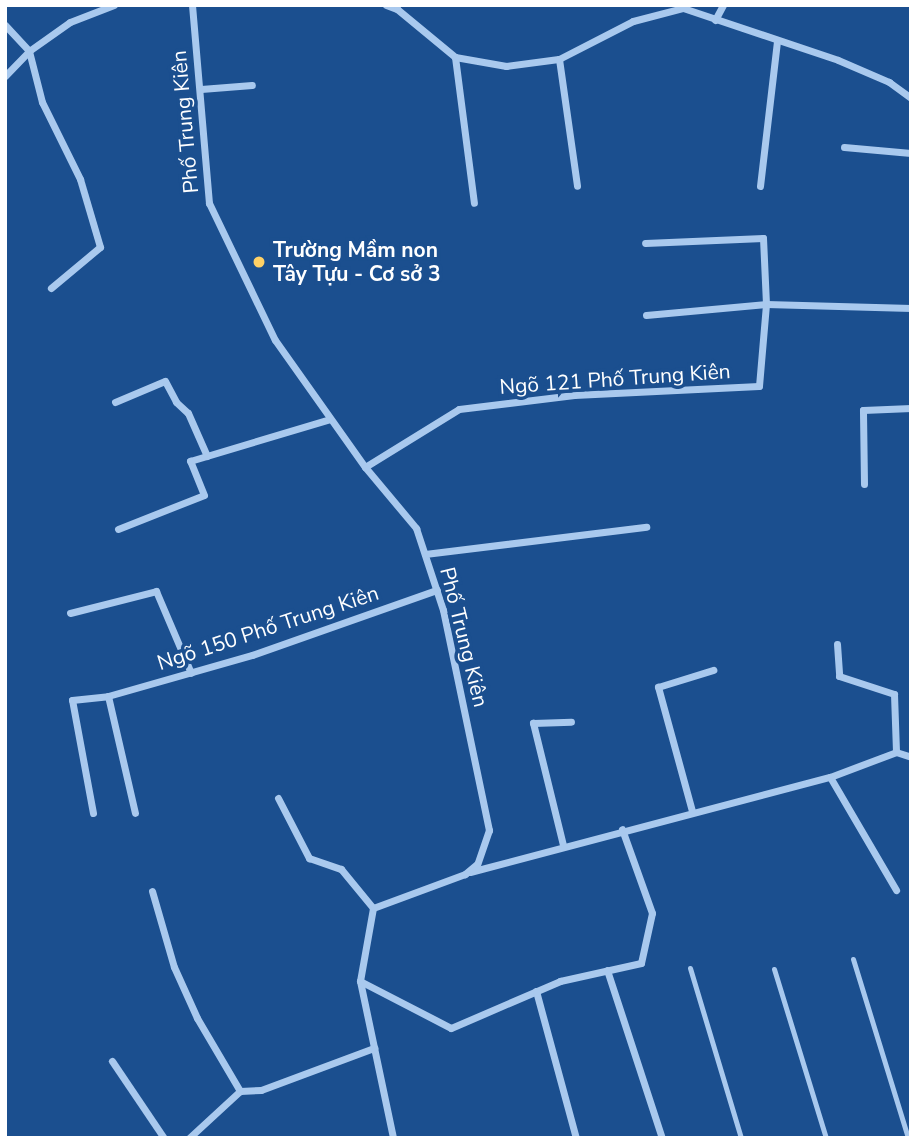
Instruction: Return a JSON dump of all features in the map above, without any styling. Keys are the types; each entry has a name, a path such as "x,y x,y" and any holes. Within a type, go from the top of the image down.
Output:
{"street":[{"path":"5,76 29,51 70,22 114,5"},
{"name":"Phố Trung Kiên","path":"192,5 209,203 275,340 365,467 416,528 437,590 489,830 477,864 465,874"},
{"path":"386,5 397,9 455,57 506,66 559,59 633,21 683,8 848,65 889,82 911,98"},
{"path":"715,20 723,5"},
{"path":"5,26 29,51 42,102 80,179 100,247 51,288"},
{"path":"760,186 777,41"},
{"path":"455,57 474,203"},
{"path":"559,59 577,186"},
{"path":"201,89 252,85"},
{"path":"844,147 911,153"},
{"path":"645,243 764,237 765,304"},
{"path":"646,315 765,304 911,308"},
{"name":"Ngõ 121 Phố Trung Kiên","path":"365,467 459,409 574,395 759,386 765,304"},
{"path":"115,402 165,381 176,402 188,413 207,456"},
{"path":"864,484 863,410 911,408"},
{"path":"118,530 204,495 190,461 330,419"},
{"path":"425,554 646,527"},
{"name":"Ngõ 150 Phố Trung Kiên","path":"93,813 72,700 108,696 191,673 437,590"},
{"path":"70,613 156,591 191,673"},
{"path":"837,644 839,676 894,694 896,752"},
{"path":"692,811 658,687 713,670"},
{"path":"108,696 135,813"},
{"path":"563,845 533,723 571,722"},
{"path":"373,908 465,874 563,845 830,777 896,752 911,757"},
{"path":"830,777 897,890"},
{"path":"278,798 309,858 341,869 373,908 360,981 393,1138"},
{"path":"360,981 451,1028 536,991 641,963 652,913 622,829"},
{"path":"152,891 174,967 197,1018 240,1091"},
{"path":"607,970 662,1138"},
{"path":"536,991 576,1138"},
{"path":"189,1138 240,1091 261,1090 374,1048"},
{"path":"112,1061 164,1138"}],"lane":[{"path":"853,960 908,1138"},
{"path":"690,968 741,1138"},
{"path":"774,969 825,1138"}],"place":[{"name":"Trường Mầm non Tây Tựu - Cơ sở 3","path":"259,262"}]}
